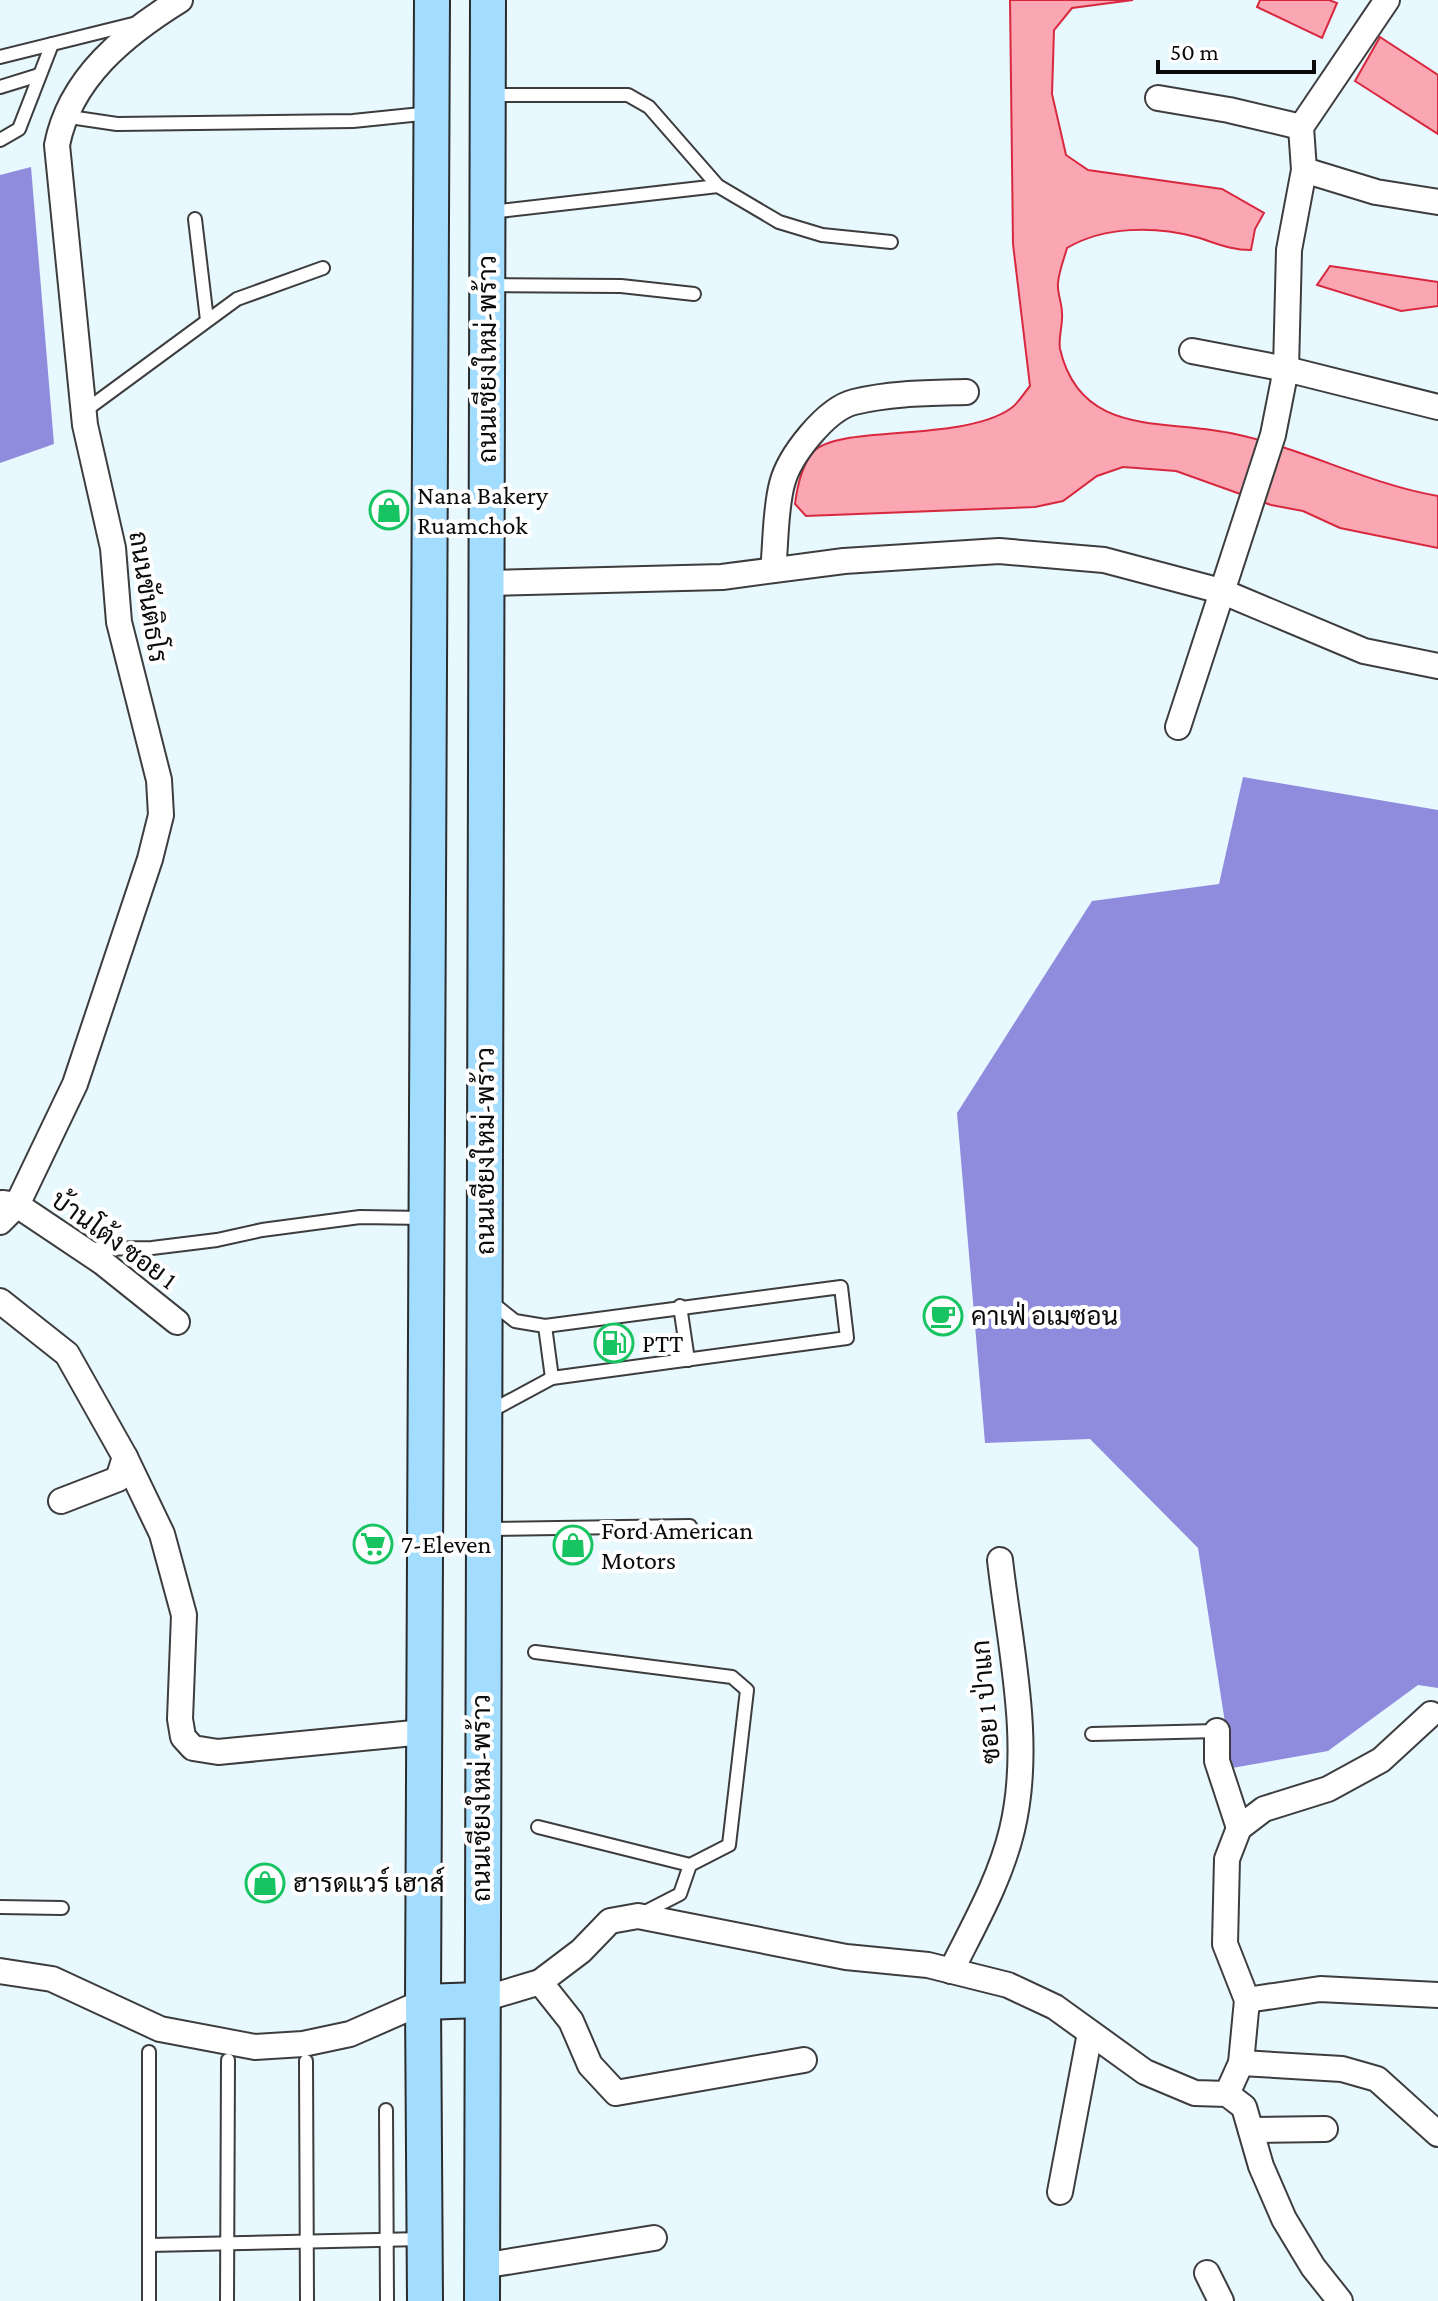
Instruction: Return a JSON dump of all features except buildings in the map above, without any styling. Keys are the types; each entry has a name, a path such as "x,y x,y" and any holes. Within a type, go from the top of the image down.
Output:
{"main road":[{"path":"425,2301 423,2002 432,0"},
{"name":"ถนนเชียงใหม่-พร้าว","path":"482,2301 480,2000 488,0"},
{"path":"423,2002 480,2000"}],"street":[{"name":"ถนนขันติธโร","path":"6,1210 75,1084 150,859 161,815 159,780 119,622 113,548 85,425 86,410 57,145 63,116 105,57 148,20 180,0"},
{"path":"1178,727 1273,435 1286,369 1289,250 1304,170 1301,127 1387,0"},
{"path":"1158,98 1301,127"},
{"path":"1304,170 1376,192 1438,202"},
{"path":"1192,351 1286,369 1438,407"},
{"path":"773,570 782,484 793,458 823,423 850,403 895,395 966,392"},
{"path":"486,583 722,577 844,561 999,551 1104,560 1221,591 1364,651 1438,666"},
{"name":"บ้านโต้ง ซอย 1","path":"6,1210 83,1249 177,1322"},
{"path":"0,1301 67,1354 125,1457 162,1534 184,1615 180,1719 183,1737 193,1748 218,1752 424,1732"},
{"path":"61,1501 118,1479 125,1457"},
{"name":"ซอย 1 ป่าแก","path":"951,1971 996,1881 1012,1829 1019,1780 1020,1736 1000,1560"},
{"path":"1227,2094 1241,2063 1247,2000 1225,1944 1227,1859 1239,1828 1264,1809 1328,1789 1381,1760 1435,1715"},
{"path":"1217,1731 1217,1761 1239,1828"},
{"path":"480,2000 540,1982 581,1951 610,1921 638,1916 846,1957 928,1965 1008,1985 1055,2007 1145,2072 1195,2093 1227,2094 1244,2107 1284,2219 1313,2267 1340,2301"},
{"path":"0,1971 52,1979 160,2029 255,2047 303,2044 350,2034 423,2002"},
{"path":"540,1982 571,2021 590,2065 616,2093 804,2060"},
{"path":"1247,2000 1320,1989 1438,1995"},
{"path":"1060,2192 1090,2033"},
{"path":"1241,2063 1342,2069 1377,2079 1438,2134"},
{"path":"1251,2130 1325,2129"},
{"path":"482,2266 654,2238"},
{"path":"1207,2273 1221,2301"}],"lane":[{"path":"0,57 148,20"},
{"path":"0,140 19,129 52,44"},
{"path":"0,87 39,75"},
{"path":"489,95 628,95 649,107 718,186 779,222 822,235 891,242"},
{"path":"63,116 117,124 353,121 431,113"},
{"path":"488,212 718,186"},
{"path":"195,219 207,320"},
{"path":"86,410 237,299 323,268"},
{"path":"488,285 621,286 694,294"},
{"path":"83,1249 166,1246 360,1217 426,1218"},
{"path":"483,1415 552,1378 847,1338 841,1287 545,1326 515,1321 485,1296"},
{"path":"680,1306 688,1360"},
{"path":"545,1326 552,1378"},
{"path":"482,1529 690,1526"},
{"path":"535,1652 732,1677 747,1690 729,1845 690,1865 538,1827"},
{"path":"1092,1734 1217,1731"},
{"path":"638,1916 680,1894 690,1865"},
{"path":"0,1907 62,1908"},
{"path":"149,2052 149,2301"},
{"path":"227,2301 228,2060"},
{"path":"306,2061 307,2301"},
{"path":"386,2110 387,2301"},
{"path":"149,2245 425,2239"}],"shaded area":[{"path":"1010,0 1133,0 1072,8 1054,30 1052,94 1066,155 1088,170 1222,189 1264,213 1255,229 1251,250 1180,233 1147,230 1097,235 1067,248 1058,287 1062,313 1060,349 1071,378 1086,398 1106,411 1130,419 1209,429 1261,440 1412,491 1438,496 1438,548 1340,528 1303,511 1271,505 1176,471 1123,467 1097,476 1063,501 1035,507 806,516 795,504 806,463 813,452 827,444 848,438 961,426 988,419 1013,407 1030,386 1013,244"},
{"path":"1260,0 1329,0 1337,3 1322,38 1257,7"},
{"path":"1380,37 1438,75 1438,134 1355,81"},
{"path":"31,167 54,444 0,463 0,175"},
{"path":"1330,266 1438,282 1438,306 1401,311 1317,285"},
{"path":"1243,777 1438,810 1438,1688 1418,1685 1328,1751 1232,1768 1198,1548 1090,1439 985,1443 957,1113 1092,901 1219,884"}],"place":[{"name":"Nana Bakery Ruamchok","path":"389,510"},
{"name":"คาเฟ่ อเมซอน","path":"943,1316"},
{"name":"PTT","path":"614,1343"},
{"name":"7-Eleven","path":"373,1544"},
{"name":"Ford American Motors","path":"573,1545"},
{"name":"ฮารดแวร์ เฮาส์","path":"265,1883"}]}
